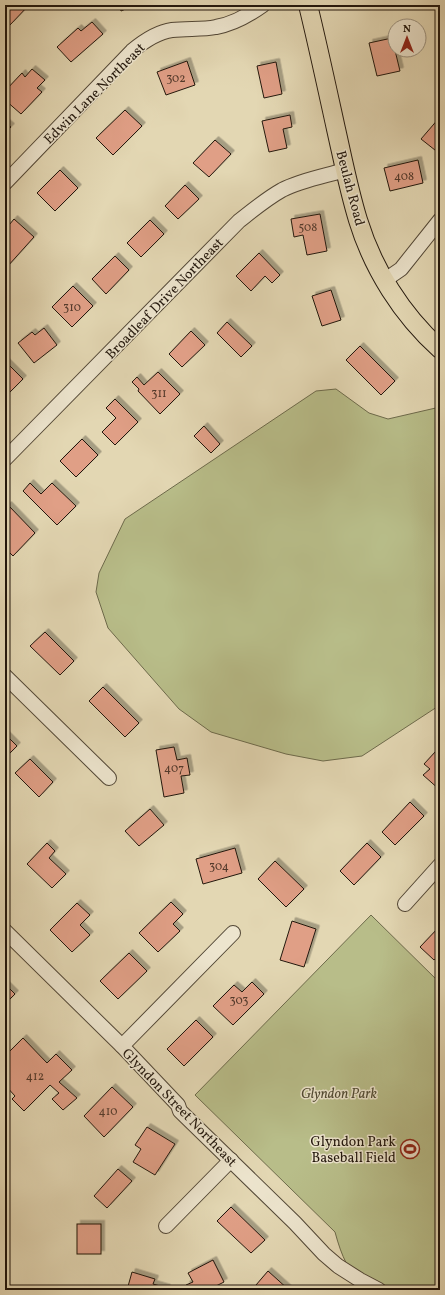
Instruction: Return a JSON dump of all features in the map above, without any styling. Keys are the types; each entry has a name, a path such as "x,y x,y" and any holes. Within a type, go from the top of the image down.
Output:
{"main road":[{"name":"Beulah Road","path":"308,5 345,170 358,220 366,241 385,280 410,318 440,349"}],"street":[{"name":"Edwin Lane Northeast","path":"5,183 139,45 159,33 172,30 216,28 249,15 263,5"},
{"name":"Broadleaf Drive Northeast","path":"5,460 239,221 264,201 284,189 345,170"},
{"path":"385,280 401,269 440,220"},
{"path":"5,676 109,778"},
{"path":"405,904 440,865"},
{"name":"Glyndon Street Northeast","path":"5,931 122,1046 178,1104 180,1111 295,1223 324,1254 338,1266 379,1290"},
{"path":"122,1046 233,934"},
{"path":"166,1226 231,1160"}],"green space":[{"path":"336,389 369,413 388,419 440,407 440,705 362,756 323,761 286,754 211,732 179,709 108,628 96,592 99,573 125,519 316,391"},
{"name":"Glyndon Park","path":"371,915 440,983 440,1290 364,1290 346,1263 335,1232 195,1095"}],"building":[{"path":"5,5 29,5 10,25 5,20"},
{"path":"119,5 135,5 121,11"},
{"path":"92,22 103,34 71,62 57,47 78,28 81,31"},
{"path":"387,39 387,58 397,58 400,71 377,76 369,43"},
{"path":"187,61 195,85 166,95 157,72"},
{"path":"276,62 282,94 264,98 257,66"},
{"path":"32,69 45,80 37,88 42,92 21,114 5,100 5,91 22,73 25,77"},
{"path":"125,110 142,126 113,155 96,138"},
{"path":"290,115 292,127 283,129 287,148 269,152 262,121"},
{"path":"440,117 440,154 421,139"},
{"path":"5,122 11,127 5,133"},
{"path":"215,140 231,154 209,177 193,163"},
{"path":"418,160 423,183 390,191 384,168"},
{"path":"60,170 78,188 55,211 37,193"},
{"path":"185,185 199,199 178,219 165,206"},
{"path":"320,214 327,251 307,255 303,235 294,237 291,219"},
{"path":"14,219 34,237 7,267 5,266 5,230"},
{"path":"150,220 164,234 141,257 127,243"},
{"path":"259,253 280,275 272,283 265,276 251,291 236,276"},
{"path":"115,256 129,270 106,294 92,279"},
{"path":"73,286 93,306 72,327 52,307"},
{"path":"331,290 341,320 322,326 312,296"},
{"path":"227,322 252,346 241,357 217,333"},
{"path":"44,328 57,345 34,363 18,343 32,332 35,335"},
{"path":"191,331 205,345 182,367 169,354"},
{"path":"360,346 395,381 381,395 346,360"},
{"path":"5,361 23,379 5,397"},
{"path":"158,372 180,394 160,414 138,391 139,389 132,382 137,377 144,385"},
{"path":"115,399 138,422 115,445 102,432 116,418 106,408"},
{"path":"204,426 220,444 211,453 194,436"},
{"path":"82,439 98,455 76,477 60,461"},
{"path":"30,483 41,494 52,483 76,506 57,525 23,491"},
{"path":"8,505 35,533 13,556 5,548 5,508"},
{"path":"45,632 74,661 60,675 30,646"},
{"path":"103,687 139,723 125,737 89,701"},
{"path":"5,734 17,746 5,758"},
{"path":"174,747 177,760 187,758 190,775 181,776 184,793 164,797 156,750"},
{"path":"436,751 440,756 440,790 423,775 430,769 424,764"},
{"path":"30,759 53,782 39,797 15,773"},
{"path":"410,802 424,816 395,845 382,832"},
{"path":"150,809 164,825 139,846 125,831"},
{"path":"47,843 55,851 49,858 66,874 52,888 27,864"},
{"path":"367,843 381,857 354,885 340,871"},
{"path":"235,848 242,873 203,884 196,859"},
{"path":"275,861 304,889 286,907 258,879"},
{"path":"171,902 183,914 173,924 180,931 158,952 139,933"},
{"path":"77,903 90,915 80,925 90,935 72,952 50,930"},
{"path":"292,921 316,929 304,967 280,960"},
{"path":"440,926 440,954 434,960 420,947"},
{"path":"129,953 147,971 118,999 100,981"},
{"path":"252,982 264,994 233,1025 213,1006 234,985 242,992"},
{"path":"5,984 15,994 5,1004"},
{"path":"196,1020 213,1037 184,1066 167,1049"},
{"path":"23,1038 47,1063 56,1054 72,1070 59,1082 77,1098 63,1110 52,1099 59,1093 50,1085 24,1111 12,1099 15,1096 5,1085 5,1056"},
{"path":"112,1087 133,1107 104,1137 84,1116"},
{"path":"147,1127 175,1144 155,1175 133,1162 141,1149 135,1145"},
{"path":"118,1169 132,1181 107,1208 94,1196"},
{"path":"231,1207 265,1240 251,1253 217,1221"},
{"path":"77,1224 101,1224 101,1254 77,1254"},
{"path":"213,1260 224,1282 208,1290 189,1290 186,1285 193,1282 188,1273"},
{"path":"268,1271 289,1290 262,1290 256,1285"},
{"path":"132,1272 155,1279 153,1284 167,1288 166,1290 127,1290"}],"place":[{"name":"Glyndon Park Baseball Field","path":"410,1149"}]}
